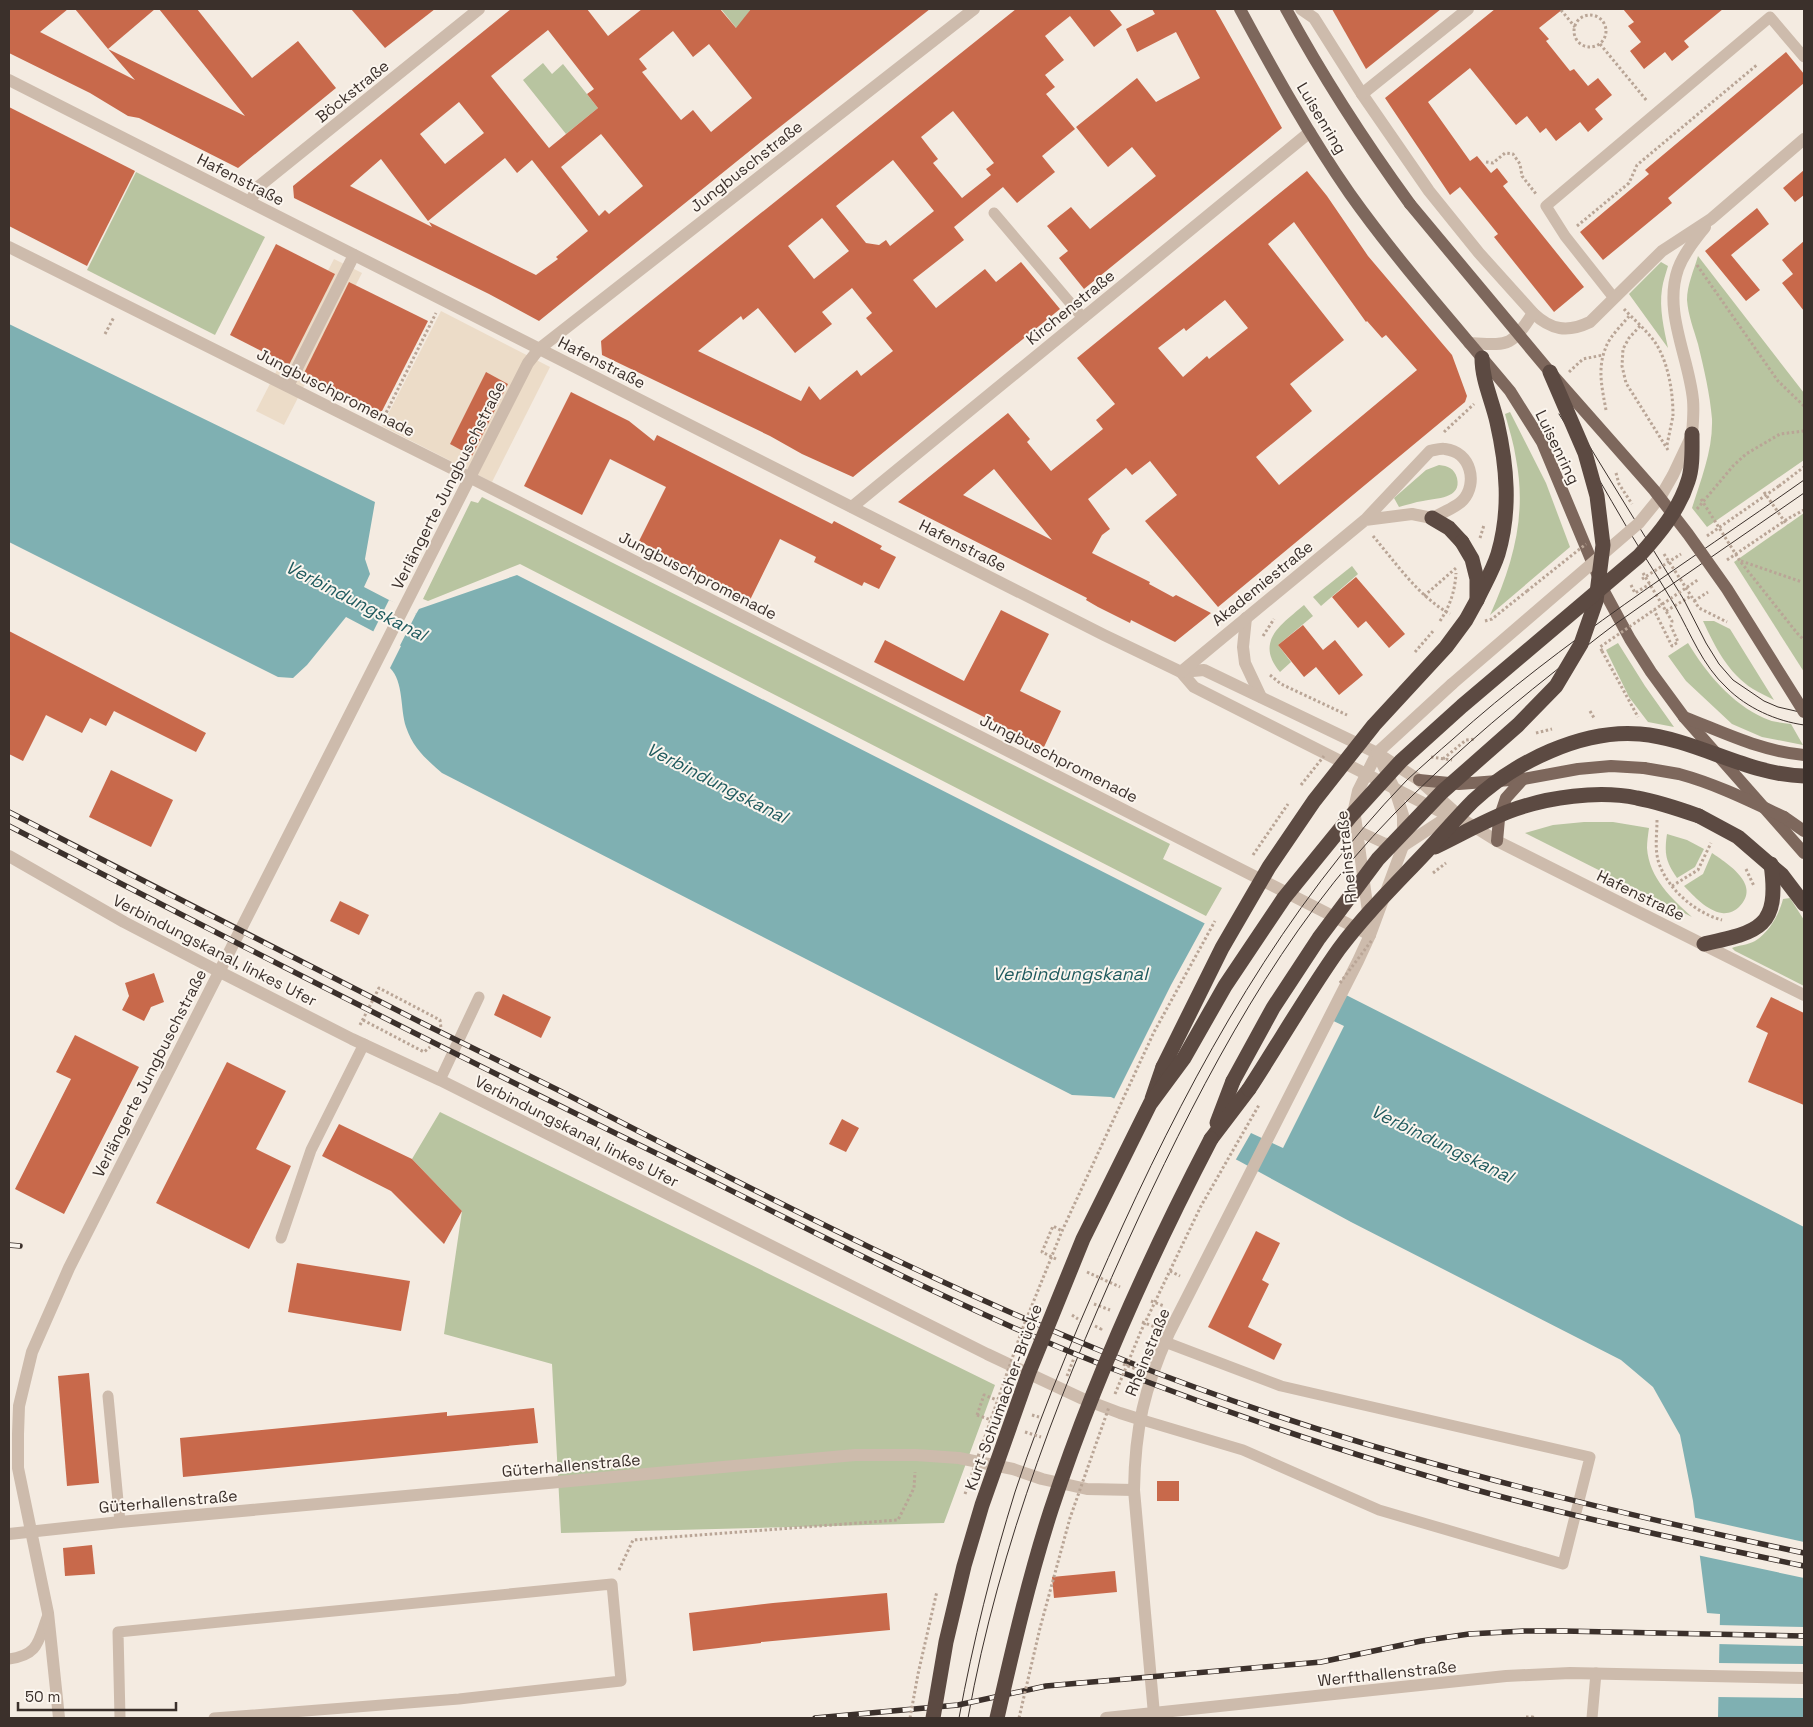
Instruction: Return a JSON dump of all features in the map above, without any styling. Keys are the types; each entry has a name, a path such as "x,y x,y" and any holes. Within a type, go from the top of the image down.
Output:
{"highway":[{"path":"1150,1104 1163,1067 1222,948 1269,867 1314,801 1374,724 1446,647 1466,620 1497,556 1503,530 1506,500 1505,463 1484,377 1482,358"},
{"path":"997,1718 1016,1633 1048,1520 1086,1410 1131,1304 1181,1196 1211,1139 1233,1081 1274,1008 1324,930 1378,859 1442,792 1518,725 1556,686 1581,644 1596,601 1602,536 1597,496 1584,453 1550,372"},
{"path":"1150,1104 1184,1058 1225,986 1284,898 1350,817 1401,761 1455,712 1639,556 1658,535 1675,510 1688,480 1693,430"},
{"path":"1432,518 1449,528 1462,542 1472,559 1477,579 1477,600"},
{"path":"1211,1139 1249,1089 1340,949 1388,890 1474,801 1503,778 1529,762 1557,748 1592,736 1640,734 1680,742 1775,773 1804,776"},
{"path":"1426,851 1485,821 1512,810 1548,800 1583,796 1636,798 1670,806 1700,816 1738,836 1782,875 1804,904"},
{"path":"1704,944 1741,936 1753,931 1764,921 1773,900 1774,882 1771,864"},
{"name":"Kurt-Schumacher-Brücke","path":"933,1718 946,1642 964,1566 982,1506 1029,1372 1083,1239 1150,1104"}],"main road":[{"name":"Luisenring","path":"1240,9 1310,132 1350,194 1396,254 1510,391 1538,435 1605,592 1630,639 1651,672 1684,717 1804,853"},
{"name":"Luisenring","path":"1286,9 1345,109 1378,160 1410,204 1550,372 1654,490 1727,589 1804,712"},
{"path":"1684,717 1765,747 1783,752 1804,754"},
{"path":"1419,780 1459,784 1523,779 1578,769 1612,766 1644,768 1678,774 1724,790 1784,818 1804,831"},
{"path":"1497,841 1499,819 1506,798 1523,779"}],"street":[{"name":"Böckstraße","path":"250,202 258,187 479,9"},
{"path":"1301,9 1314,18 1362,94 1429,191 1533,313 1542,322 1554,328 1578,328 1590,322 1662,250 1711,219 1804,139"},
{"path":"1362,94 1468,9"},
{"name":"Jungbuschstraße","path":"539,349 969,10"},
{"name":"Hafenstraße","path":"9,80 1181,672 1194,687 1395,790 1449,816 1465,821"},
{"name":"Kirchenstraße","path":"852,507 1310,132"},
{"path":"1693,430 1693,400 1676,320 1674,294 1678,270 1687,250 1711,219"},
{"name":"Jungbuschpromenade","path":"9,247 469,477 1371,935"},
{"path":"288,386 354,255"},
{"path":"1469,343 1503,344 1521,332 1533,313"},
{"name":"Verlängerte Jungbuschstraße","path":"59,1718 48,1613 18,1468 14,1406 32,1352 69,1268 218,971 469,477 528,363 539,349"},
{"name":"Rheinstraße","path":"1371,935 1354,809 1358,791 1377,754 1478,659 1639,523 1665,489 1693,430"},
{"path":"1365,520 1412,514 1432,518 1462,501 1471,486 1471,472 1466,461 1456,452 1445,448 1430,451"},
{"name":"Akademiestraße","path":"1181,672 1365,520 1430,451"},
{"path":"1246,618 1242,647 1245,663 1261,697"},
{"name":"Hafenstraße","path":"1181,672 1204,670 1377,754 1419,780 1465,821 1497,841 1804,995"},
{"name":"Rheinstraße","path":"1154,1714 1134,1490 1134,1455 1139,1419 1148,1383 1165,1342 1371,935 1403,846 1403,815 1395,790 1377,754"},
{"path":"1403,846 1449,816"},
{"name":"Verbindungskanal, linkes Ufer","path":"9,856 124,922 364,1044 440,1080 987,1354 1083,1399 1139,1419"},
{"name":"Güterhallenstraße","path":"9,1534 120,1522 854,1455 916,1455 959,1458 1013,1469 1042,1479 1087,1489 1134,1490"},
{"name":"Werfthallenstraße","path":"1106,1718 1506,1676 1570,1673 1804,1678"}],"lane":[{"path":"1614,298 1565,236 1546,206 1770,18 1804,57"},
{"path":"994,213 1083,318"},
{"path":"1356,830 1384,843 1403,846"},
{"path":"440,1080 480,997"},
{"path":"281,1238 311,1150 364,1044"},
{"path":"1139,1419 1244,1450 1379,1510 1563,1564 1590,1457 1281,1386 1165,1342"},
{"path":"108,1396 120,1522"},
{"path":"120,1718 118,1632 612,1584 621,1681 459,1699 214,1718"},
{"path":"9,1659 22,1657 36,1647 48,1613"},
{"path":"1592,1718 1596,1674"}],"path":[{"path":"1561,10 1575,27"},
{"path":"1588,15 1598,17 1605,25 1606,34 1600,43 1591,47 1581,44 1575,37 1575,27 1579,19 1588,15"},
{"path":"1600,43 1656,113"},
{"path":"1565,236 1629,183 1637,165 1758,64"},
{"path":"1486,162 1492,162 1505,153 1513,154 1520,164 1522,176 1546,206"},
{"path":"1687,250 1778,381 1804,406"},
{"path":"377,431 443,300"},
{"path":"1608,419 1600,381 1600,364 1606,346 1630,315 1652,340 1662,357 1673,400 1673,416"},
{"path":"1430,451 1445,431 1476,402"},
{"path":"1691,515 1704,503 1733,466 1746,454 1780,434 1804,431"},
{"path":"1706,537 1765,493 1779,486 1804,467"},
{"path":"1615,471 1619,484"},
{"path":"1765,493 1788,525"},
{"path":"1720,565 1789,518 1804,510"},
{"path":"1369,540 1374,537 1424,596"},
{"path":"1656,571 1684,552"},
{"path":"1740,561 1802,582"},
{"path":"1637,716 1618,684 1600,646 1703,576"},
{"path":"1631,585 1636,593 1650,584"},
{"path":"1694,601 1712,589"},
{"path":"1666,612 1691,596"},
{"path":"1654,610 1672,646 1678,642 1671,626 1672,621"},
{"path":"1261,640 1264,632 1279,615"},
{"path":"1267,672 1280,684 1346,715"},
{"path":"1651,820 1660,822"},
{"path":"1657,830 1656,848 1660,866 1672,886 1690,905 1721,920 1728,919"},
{"path":"1705,840 1718,847"},
{"path":"1672,886 1698,870 1711,843"},
{"path":"1428,877 1448,861"},
{"path":"1742,865 1748,871 1754,886 1753,893"},
{"path":"1338,986 1371,935"},
{"path":"430,1047 424,1052 363,1020 379,988 440,1020 441,1028"},
{"path":"1114,1395 1141,1331 1202,1206 1263,1099"},
{"path":"1062,1230 1053,1226 1042,1252 1062,1261"},
{"path":"1083,1270 1128,1290"},
{"path":"1170,1271 1180,1275"},
{"path":"1150,1300 1166,1307"},
{"path":"1067,1376 1074,1358"},
{"path":"977,1415 984,1395 997,1400"},
{"path":"1019,1718 1040,1628 1070,1518 1111,1404"},
{"path":"612,1584 633,1540 898,1520 914,1488 916,1455"},
{"path":"910,1718 935,1600"},
{"path":"1526,1717 1533,1716 1534,1718"}],"green space":[{"path":"721,9 751,9 737,29"},
{"path":"543,63 552,74 563,64 598,108 566,134 523,80"},
{"path":"136,172 265,237 215,335 87,270"},
{"path":"1698,256 1804,393 1804,460 1707,527 1692,508 1706,464 1712,431 1711,410 1706,381 1687,300 1689,283"},
{"path":"1661,262 1668,266 1662,286 1661,304 1668,348 1629,294"},
{"path":"1510,412 1546,483 1570,547 1490,615 1511,558 1519,520 1519,480 1514,448 1505,414"},
{"path":"1439,465 1448,467 1454,472 1458,485 1456,490 1452,494 1441,498 1399,507 1394,498 1426,470"},
{"path":"482,497 1170,844 1163,859 1222,888 1206,916 520,564 428,601 423,599 471,501 478,503"},
{"path":"1804,513 1804,672 1734,562"},
{"path":"1352,566 1358,574 1321,606 1313,597"},
{"path":"1304,605 1313,616 1278,645 1291,662 1280,672 1273,661 1270,642 1280,626"},
{"path":"1703,621 1714,621 1730,629 1774,700 1753,689 1736,675 1723,659"},
{"path":"1618,643 1674,727 1648,722 1629,697 1606,650"},
{"path":"1688,643 1703,666 1730,696 1764,718 1791,724 1803,745 1762,737 1732,724 1686,681 1668,656"},
{"path":"1613,822 1649,828 1647,848 1652,869 1663,887 1692,917 1525,833 1553,825"},
{"path":"1667,834 1687,840 1704,849 1695,867 1677,878 1667,858"},
{"path":"1712,853 1734,869 1745,883 1747,891 1745,899 1737,908 1729,913 1716,912 1711,909 1684,886 1703,874"},
{"path":"1790,898 1804,920 1804,986 1732,948 1752,942 1765,933 1773,923 1783,899"},
{"path":"440,1112 995,1385 944,1523 561,1533 552,1364 444,1334 462,1211 412,1159"}],"shaded area":[{"path":"334,259 362,273 284,425 256,411"},
{"path":"441,311 550,367 492,482 382,426"}],"water":[{"name":"Verbindungskanal","path":"9,324 375,502 365,559 370,574 364,587 416,614 419,609 517,575 1804,1227 1804,1718 1718,1718 1720,1614 1707,1613 1693,1501 1680,1435 1653,1387 1621,1360 1351,1222 1239,1161 1111,1097 1072,1095 442,773 416,747 406,727 400,688 390,668 401,646 346,617 307,665 293,678 278,677 9,542"}],"pier":[{"path":"389,600 409,608 416,614 388,669 387,667 398,647 372,634"},
{"path":"1206,921 1343,990 1325,1017 1344,1026 1283,1148 1251,1133 1235,1161 1113,1101 1171,985"},
{"path":"1692,1517 1804,1542 1804,1578 1697,1555"},
{"path":"1717,1625 1804,1627 1804,1646 1717,1644"},
{"path":"1717,1663 1804,1664 1804,1698 1716,1697"}],"building":[{"path":"9,9 68,9 40,32 135,80 108,49 245,116 159,9 197,9 252,78 298,41 336,88 238,168 139,118 128,116 90,93 9,53"},
{"path":"75,9 155,9 108,49"},
{"path":"351,9 435,9 385,48"},
{"path":"511,9 587,9 608,36 642,9 720,9 736,28 751,9 930,9 762,141 539,321 489,294 294,198 293,186","holes":["548,30 594,89 587,94 598,108 549,148 491,76","673,31 693,57 709,44 752,98 711,132 693,110 681,120 642,72 647,69 639,59","459,102 484,133 445,164 420,134","601,134 643,186 609,214 605,210 599,216 561,167","505,158 517,173 532,160 588,231 556,257 558,259 536,275 429,222 432,227 350,186 381,159 428,221"]},
{"path":"1016,9 1109,9 1122,25 1094,47 1070,16 1045,36 1064,60 1045,75 1055,87 1046,94 1075,129 1042,156 1055,172 1017,203 1003,187 954,227 964,240 913,280 936,308 985,269 996,282 1021,262 1060,309 853,477 802,454 770,436 602,355 601,341","holes":["953,111 994,163 986,169 991,175 962,198 933,163 938,159 921,137","893,160 934,211 890,246 886,240 879,245 866,243 836,206","822,218 849,251 814,279 788,246","852,288 872,313 866,318 893,351 861,376 857,370 820,400 809,386 801,401 698,351 741,316 743,320 758,308 795,353 832,324 822,312"]},
{"path":"1152,9 1215,9 1282,128 1084,289 1059,258 1068,251 1047,226 1071,207 1090,229 1156,176 1132,147 1108,167 1076,127 1137,78 1156,102 1200,78 1176,32 1137,52 1126,29 1155,14"},
{"path":"1332,9 1441,9 1366,69"},
{"path":"1495,9 1563,9 1539,28 1549,39 1546,41 1570,71 1574,69 1588,86 1598,78 1612,95 1595,109 1603,119 1588,132 1580,122 1556,141 1546,128 1540,133 1527,116 1516,125 1470,68 1428,102 1470,161 1477,156 1491,173 1497,168 1508,182 1503,186 1584,287 1554,312 1494,237 1498,234 1460,187 1450,195 1385,98"},
{"path":"1623,9 1723,9 1684,41 1689,47 1672,61 1665,52 1644,69 1630,51 1641,42 1628,26 1634,22"},
{"path":"1786,52 1804,74 1804,83 1668,198 1672,203 1603,260 1580,232 1649,174 1645,170"},
{"path":"9,107 135,171 87,266 9,226"},
{"path":"1804,170 1804,195 1795,202 1783,188"},
{"path":"1307,171 1327,196 1368,256 1452,355 1467,396 1465,402 1218,607 1145,521 1177,495 1150,461 1132,475 1126,468 1088,499 1110,529 1102,535 1092,553 1150,582 1149,584 1173,597 1176,595 1211,613 1175,642 1131,620 1130,623 1098,607 1086,600 1087,598 898,502 1008,413 1030,439 1027,442 1051,471 1103,429 1096,420 1115,404 1077,358","holes":["1294,222 1366,322 1382,338 1386,335 1417,370 1279,485 1256,457 1312,411 1290,384 1344,340 1268,244","1225,300 1248,328 1209,359 1207,356 1183,377 1158,348 1184,328 1186,331","994,469 1052,540 963,495"]},
{"path":"1757,208 1769,224 1731,255 1760,290 1746,301 1705,251"},
{"path":"1804,241 1804,311 1782,283 1793,274 1782,260"},
{"path":"276,244 335,274 289,365 230,335"},
{"path":"349,282 428,321 381,413 304,373"},
{"path":"486,372 508,384 472,456 450,444"},
{"path":"571,392 629,421 654,441 657,435 832,524 834,521 882,546 880,549 896,557 879,589 864,582 862,586 814,562 816,557 780,539 750,600 639,541 666,487 610,459 582,515 524,486"},
{"path":"1356,577 1405,634 1389,648 1366,621 1358,628 1332,597"},
{"path":"1001,610 1049,634 1020,691 1061,711 1044,747 874,662 885,640 964,681"},
{"path":"1303,625 1323,650 1335,640 1363,675 1339,695 1316,667 1304,677 1278,645"},
{"path":"9,631 206,733 196,752 114,711 106,726 90,718 82,733 46,715 23,761 9,754"},
{"path":"111,770 173,800 151,847 89,817"},
{"path":"340,901 369,915 359,935 330,921"},
{"path":"154,973 164,1002 151,1007 144,1021 122,1010 129,996 125,983"},
{"path":"503,994 551,1017 541,1038 494,1015"},
{"path":"1771,997 1804,1013 1804,1105 1748,1082 1768,1033 1756,1027"},
{"path":"75,1035 139,1067 64,1214 15,1189 71,1079 56,1072"},
{"path":"227,1062 286,1091 256,1149 291,1166 249,1249 156,1203"},
{"path":"842,1119 859,1128 846,1152 829,1144"},
{"path":"339,1124 412,1159 462,1211 444,1244 391,1191 322,1156"},
{"path":"1256,1231 1280,1243 1262,1280 1269,1284 1248,1327 1282,1344 1274,1360 1208,1327"},
{"path":"297,1263 410,1281 401,1331 288,1312"},
{"path":"89,1373 99,1483 67,1486 58,1376"},
{"path":"534,1408 538,1443 183,1477 180,1438 447,1412 447,1416"},
{"path":"1157,1481 1179,1481 1179,1501 1157,1501"},
{"path":"92,1545 95,1574 65,1576 63,1548"},
{"path":"1115,1571 1117,1592 1054,1598 1052,1577"},
{"path":"887,1593 890,1630 761,1642 693,1651 689,1613 773,1603"}],"tram line":[{"path":"1566,408 1684,600 1719,664 1733,680 1764,701 1778,707 1804,713"},
{"path":"1559,414 1669,596 1698,649 1718,679 1744,702 1762,712 1773,717 1804,725"},
{"path":"959,1718 991,1576 1015,1492 1039,1424 1066,1357 1123,1225 1181,1106 1246,990 1282,935 1362,829 1407,780 1494,703 1625,604 1804,480"},
{"path":"968,1718 981,1653 1016,1525 1037,1462 1085,1338 1139,1217 1191,1110 1250,1005 1282,955 1316,906 1353,859 1393,815 1471,741 1614,625 1804,493"}],"railway":[{"path":"9,812 840,1233 982,1300 1126,1361 1292,1421 1376,1447 1546,1494 1804,1553"},
{"path":"9,826 424,1038 897,1274 1068,1351 1247,1418 1451,1483 1583,1517 1804,1566"},
{"path":"9,1245 20,1246"},
{"path":"815,1718 958,1705 1046,1686 1321,1662 1421,1641 1469,1634 1563,1631 1804,1636"}]}
